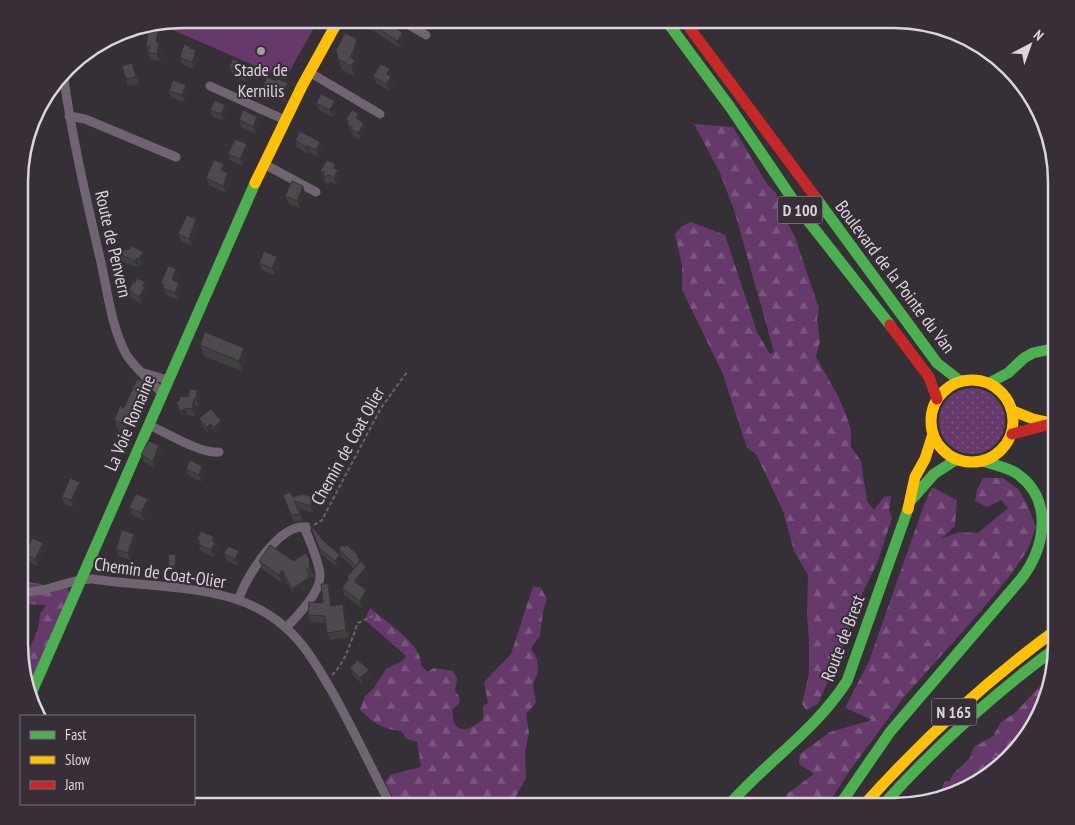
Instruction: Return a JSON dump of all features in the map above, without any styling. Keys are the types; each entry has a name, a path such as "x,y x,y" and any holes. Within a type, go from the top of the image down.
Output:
{"main road":[{"name":"La Voie Romaine","path":"34,687 264,164 309,72 334,28"},
{"name":"Boulevard de la Pointe du Van","path":"671,28 730,107 802,213 929,377 937,399"},
{"name":"Boulevard de la Pointe du Van","path":"690,28 936,363 960,381"},
{"path":"989,383 1008,374 1024,358 1048,350"},
{"path":"975,379 989,383 1005,394 1013,411 1014,423 1012,434 1006,446 996,455 983,461 966,462 957,460 939,446 933,434 931,417 937,399 947,388 960,381 975,379"},
{"path":"1013,411 1047,422"},
{"path":"1012,434 1047,426"},
{"name":"Route de Brest","path":"736,798 759,774 809,730 834,704 842,691 858,654 910,501 915,477 925,459 933,434"},
{"name":"Route de Brest","path":"910,501 934,474 957,460"},
{"path":"845,798 890,732 1014,587 1031,566 1036,556 1042,539 1043,524 1041,508 1036,493 1016,473 983,461"},
{"name":"N 165","path":"870,798 909,754 957,708 1008,665 1047,637"},
{"name":"N 165","path":"890,798 942,744 1014,680 1047,655"},
{"path":"992,699 1005,696 1046,666"}],"street":[{"path":"414,28 426,35"},
{"path":"309,72 380,114"},
{"name":"Route de Penvern","path":"64,82 69,116 114,323 126,355 162,394"},
{"path":"210,86 286,120"},
{"path":"69,116 85,119 176,157"},
{"path":"264,164 316,192"},
{"path":"142,372 168,380"},
{"path":"149,425 200,450 210,453 219,452"},
{"path":"238,600 252,574 275,542 293,529 306,527 319,568 320,579 312,596 286,628"},
{"path":"28,591 46,590 81,579"},
{"name":"Chemin de Coat-Olier","path":"81,579 195,590 238,600 267,613 286,628 302,645 325,680 387,797"}],"path":[{"name":"Chemin de Coat Olier","path":"306,527 315,525 322,520 381,408 406,372"},
{"path":"325,680 332,675 343,661 349,650 358,623 377,614"}],"green space":[{"name":"Stade de Kernilis","path":"169,28 314,28 285,79"},
{"path":"694,124 733,127 767,184 776,193 783,214 795,237 819,308 817,319 820,341 816,357 845,412 851,430 851,447 861,461 867,501 874,510 884,497 891,496 889,511 892,518 878,561 863,592 847,636 818,704 806,710 802,704 809,673 808,575 794,551 783,511 756,454 747,448 722,372 682,290 682,265 675,234 682,226 691,222 725,235 757,332 770,354 774,352 735,213 720,173"},
{"path":"972,388 985,391 995,398 1002,408 1005,421 1002,434 995,444 985,451 972,454 959,451 949,444 942,434 939,421 942,408 949,398 959,391"},
{"path":"983,478 1003,478 1018,489 1027,504 1036,527 1028,549 1012,573 981,611 904,697 848,773 832,798 786,798 787,794 814,774 799,764 800,754 830,732 872,720 845,708 869,661 932,487 957,500 955,526 941,539 959,532 978,533 1008,508 1001,500 987,507 975,501 977,490"},
{"path":"28,582 41,584 53,590 67,588 70,594 32,680 28,652 38,629 40,614 46,605 28,604"},
{"path":"533,586 541,588 547,599 543,611 540,636 531,648 537,659 538,673 533,684 536,703 526,714 529,733 525,751 526,778 515,797 393,797 385,782 390,775 421,767 417,742 407,739 401,731 379,725 360,710 365,696 373,689 386,669 402,661 406,656 365,620 370,608 410,642 420,657 421,665 427,672 434,668 453,671 457,679 455,691 459,696 460,702 452,710 454,721 457,727 461,729 469,728 483,719 483,706 488,703 484,682 511,654"},
{"path":"1041,687 1036,702 1027,720 1009,745 997,757 994,756 996,758 987,766 970,777 941,789 945,781 950,781 953,774 970,758 974,747 993,736 1001,722 1015,713"}],"building":[{"path":"378,28 396,28 403,33 397,41"},
{"path":"148,31 158,32 156,42 159,43 157,54 148,52 150,46 146,46"},
{"path":"345,33 357,39 350,57 355,60 351,66 338,59 336,50"},
{"path":"184,44 196,50 192,62 180,58"},
{"path":"233,59 248,66 244,75 229,67"},
{"path":"132,63 136,77 126,79 122,66"},
{"path":"381,64 390,69 387,74 391,77 386,84 373,76"},
{"path":"267,77 288,83 283,94 263,86"},
{"path":"173,80 186,85 182,95 169,91"},
{"path":"321,94 335,101 330,110 316,103"},
{"path":"215,100 225,105 221,114 210,110"},
{"path":"243,110 257,117 253,126 239,120"},
{"path":"352,110 359,114 356,118 364,124 358,133 347,124 349,121 346,119"},
{"path":"300,131 320,142 316,150 307,145 306,147 295,140"},
{"path":"235,139 247,144 240,159 228,154"},
{"path":"214,160 224,164 221,170 228,173 223,186 206,178"},
{"path":"327,160 335,164 334,168 338,170 334,178 329,175 323,177 324,172 320,171"},
{"path":"292,181 303,186 297,201 285,196"},
{"path":"187,215 196,219 189,239 178,234"},
{"path":"132,246 143,252 139,259 137,258 135,261 115,252 130,249"},
{"path":"264,251 277,257 272,268 259,263"},
{"path":"168,266 176,269 172,280 179,283 175,293 163,288 164,285 161,283"},
{"path":"137,278 145,282 142,286 145,287 139,297 129,290"},
{"path":"205,332 244,348 239,361 200,345"},
{"path":"137,379 145,382 126,425 114,420 120,406 124,408"},
{"path":"190,389 197,390 192,409 185,408 181,411 176,402 179,401 180,396 188,397"},
{"path":"211,409 221,421 214,427 211,424 206,427 199,418"},
{"path":"148,441 159,445 153,461 141,455"},
{"path":"190,460 202,466 199,475 186,469"},
{"path":"70,478 80,482 71,500 62,497"},
{"path":"290,492 293,497 303,494 314,498 310,506 294,501 300,514 291,515 283,495"},
{"path":"136,494 148,499 141,513 129,508"},
{"path":"310,524 322,539 340,555 335,561 319,548"},
{"path":"122,530 134,534 128,553 116,549"},
{"path":"201,531 214,537 212,541 215,542 211,550 198,544 200,541 197,539"},
{"path":"32,538 43,543 35,559 28,556 28,548"},
{"path":"270,545 294,561 305,553 309,558 310,569 306,569 309,574 308,578 292,589 282,570 279,575 259,561"},
{"path":"342,545 345,547 347,545 358,555 357,557 360,560 356,566 339,549"},
{"path":"228,546 239,551 235,559 224,554"},
{"path":"169,554 176,555 175,567 168,566"},
{"path":"361,561 366,567 354,581 366,590 360,601 342,588 349,578 347,577"},
{"path":"321,584 328,584 331,606 343,604 346,630 327,633 325,616 308,615 309,602 323,603"},
{"path":"358,660 369,670 360,678 350,668"}],"traffic: fast":[{"path":"672,28 730,107 802,213 890,325"},
{"path":"34,687 255,183"},
{"path":"816,198 937,363 960,381"},
{"path":"989,383 1008,373 1024,358 1033,353 1048,350"},
{"path":"912,499 934,474 957,459"},
{"path":"845,798 890,732 1021,579 1030,567 1036,553 1042,524 1041,509 1036,496 1028,483 1016,473 983,461"},
{"path":"736,798 805,731 834,699 847,681 908,509"},
{"path":"890,798 943,742 1009,684 1047,655"}],"traffic: slow":[{"path":"255,183 302,86 334,28"},
{"path":"964,380 980,380 995,387 1006,398 1013,413 1013,421 1010,437 1001,450 980,462 964,462 949,455 938,444 931,429 931,413 938,398 949,387 964,380"},
{"path":"1013,411 1047,422"},
{"path":"908,509 915,477 925,459 933,434"},
{"path":"870,798 931,735 979,691 1047,637"}],"traffic: jam":[{"path":"690,28 816,198"},
{"path":"890,325 929,377 937,399"},
{"path":"1012,434 1047,425"}],"place":[{"name":"Stade de Kernilis","path":"261,51"}]}
